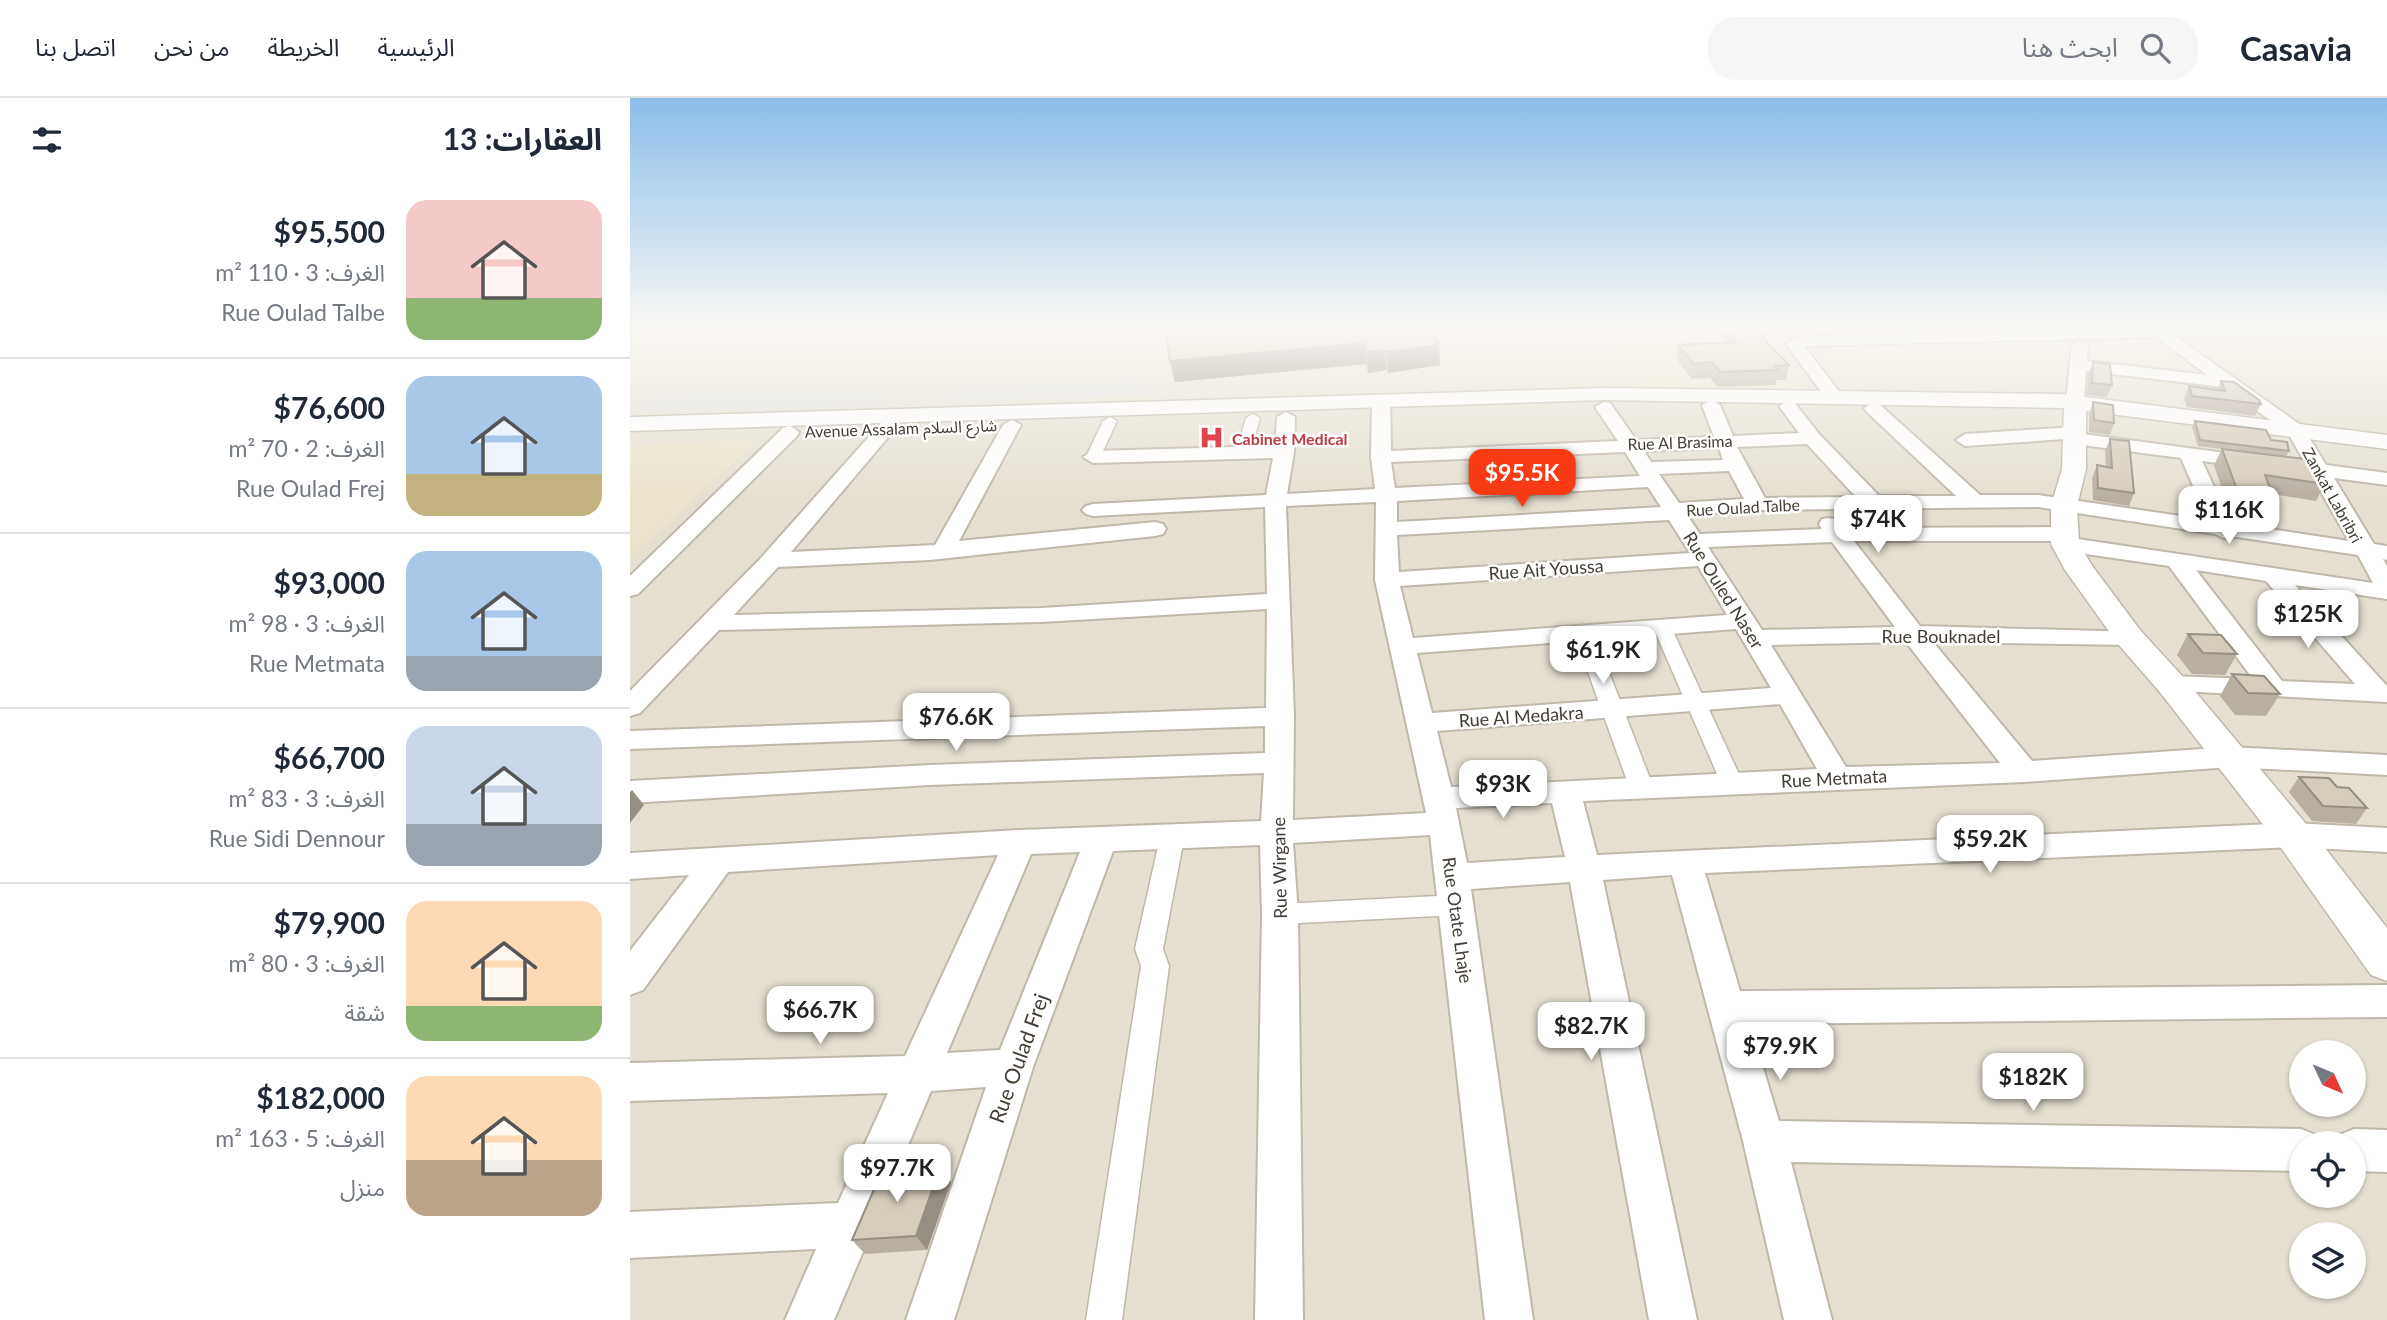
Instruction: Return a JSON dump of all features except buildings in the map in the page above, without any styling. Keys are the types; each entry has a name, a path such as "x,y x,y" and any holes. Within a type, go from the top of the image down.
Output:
{"street":[{"path":"1826,386 1835,398"},
{"path":"2078,386 2074,422 2074,470 2064,528 2080,570 2129,637 2376,932 2387,962"},
{"path":"2233,386 2298,435"},
{"name":"Avenue Assalam شارع السلام","path":"630,438 790,432 892,422 1012,425 1110,421 1604,394 1835,398 2074,422"},
{"path":"1712,405 1735,465 1758,505"},
{"name":"Avenue Assalam شارع السلام","path":"1381,406 1712,405 1872,408 2387,442"},
{"name":"Rue Otate Lhaje","path":"1381,406 1387,580 1405,646 1441,810 1454,891 1509,1320"},
{"path":"1788,406 1812,438 1874,503"},
{"name":"Rue Ouled Naser","path":"1604,407 1651,474 1789,695 1837,778"},
{"path":"1872,408 1974,500"},
{"path":"1243,453 1264,414"},
{"name":"Avenue Assalam شارع السلام","path":"630,424 892,422 1264,414"},
{"name":"Rue Wirgane","path":"1264,414 1284,452 1275,502 1280,716 1276,833 1280,914 1279,1320"},
{"path":"1110,421 1093,457 1284,452"},
{"path":"630,707 714,623 830,496 892,422"},
{"path":"1965,440 2074,422 2189,454 2387,479"},
{"path":"943,551 1012,425"},
{"path":"630,589 790,432"},
{"name":"Avenue Assalam شارع السلام","path":"2298,435 2387,449"},
{"name":"Zankat Labribri","path":"2298,435 2387,586"},
{"name":"Rue Al Brasima","path":"1381,457 1812,438"},
{"path":"2189,454 2224,531"},
{"path":"1093,510 1386,495 1735,465"},
{"name":"Rue Oulad Talbe","path":"1386,529 1758,505 1974,500 2038,501 2064,528"},
{"path":"1817,504 1913,634 2024,772"},
{"path":"2064,528 2224,531 2387,553"},
{"path":"2064,528 2176,560 2387,592"},
{"name":"Rue Ait Youssa","path":"1387,580 1837,534 2064,528"},
{"path":"771,560 943,551 1155,529"},
{"path":"2176,560 2273,687"},
{"path":"2273,575 2383,694"},
{"path":"714,623 1041,615 1279,601"},
{"path":"1662,627 1732,783"},
{"name":"Rue Bouknadel","path":"1405,646 1662,627 2129,637"},
{"path":"1584,633 1642,789"},
{"path":"2171,684 2383,694"},
{"name":"Rue Al Medakra","path":"1421,723 1789,695"},
{"path":"630,740 1280,716"},
{"name":"Rue Metmata","path":"630,866 1020,842 1276,833 1565,791 2024,772 2230,757 2387,765"},
{"path":"630,792 930,775 1280,762"},
{"path":"1565,791 1584,869 1673,1320"},
{"path":"1280,914 1454,891 1584,869 1685,862 2293,835 2387,840"},
{"path":"1104,1320 1154,966 1149,949 1172,838"},
{"name":"Rue Oulad Frej","path":"930,1320 1013,1067 1101,839"},
{"path":"809,1320 1020,842"},
{"path":"630,979 719,860"},
{"path":"1685,862 1765,1141 1808,1320"},
{"path":"1725,1008 2387,1001"},
{"path":"630,1082 916,1074 1013,1067"},
{"path":"1765,1141 2289,1150"},
{"path":"2366,1150 2387,1151"},
{"path":"630,1235 850,1225"}],"shaded area":[{"path":"630,386 2387,386 2387,1320 630,1320"},
{"path":"1151,386 1149,395 938,403 954,387"},
{"path":"1642,386 1803,386 1806,390"},
{"path":"898,388 872,407 630,412 630,409 659,393"},
{"path":"757,440 630,559 630,446"}],"place":[{"name":"Cabinet Medical","path":"1212,438"}]}
